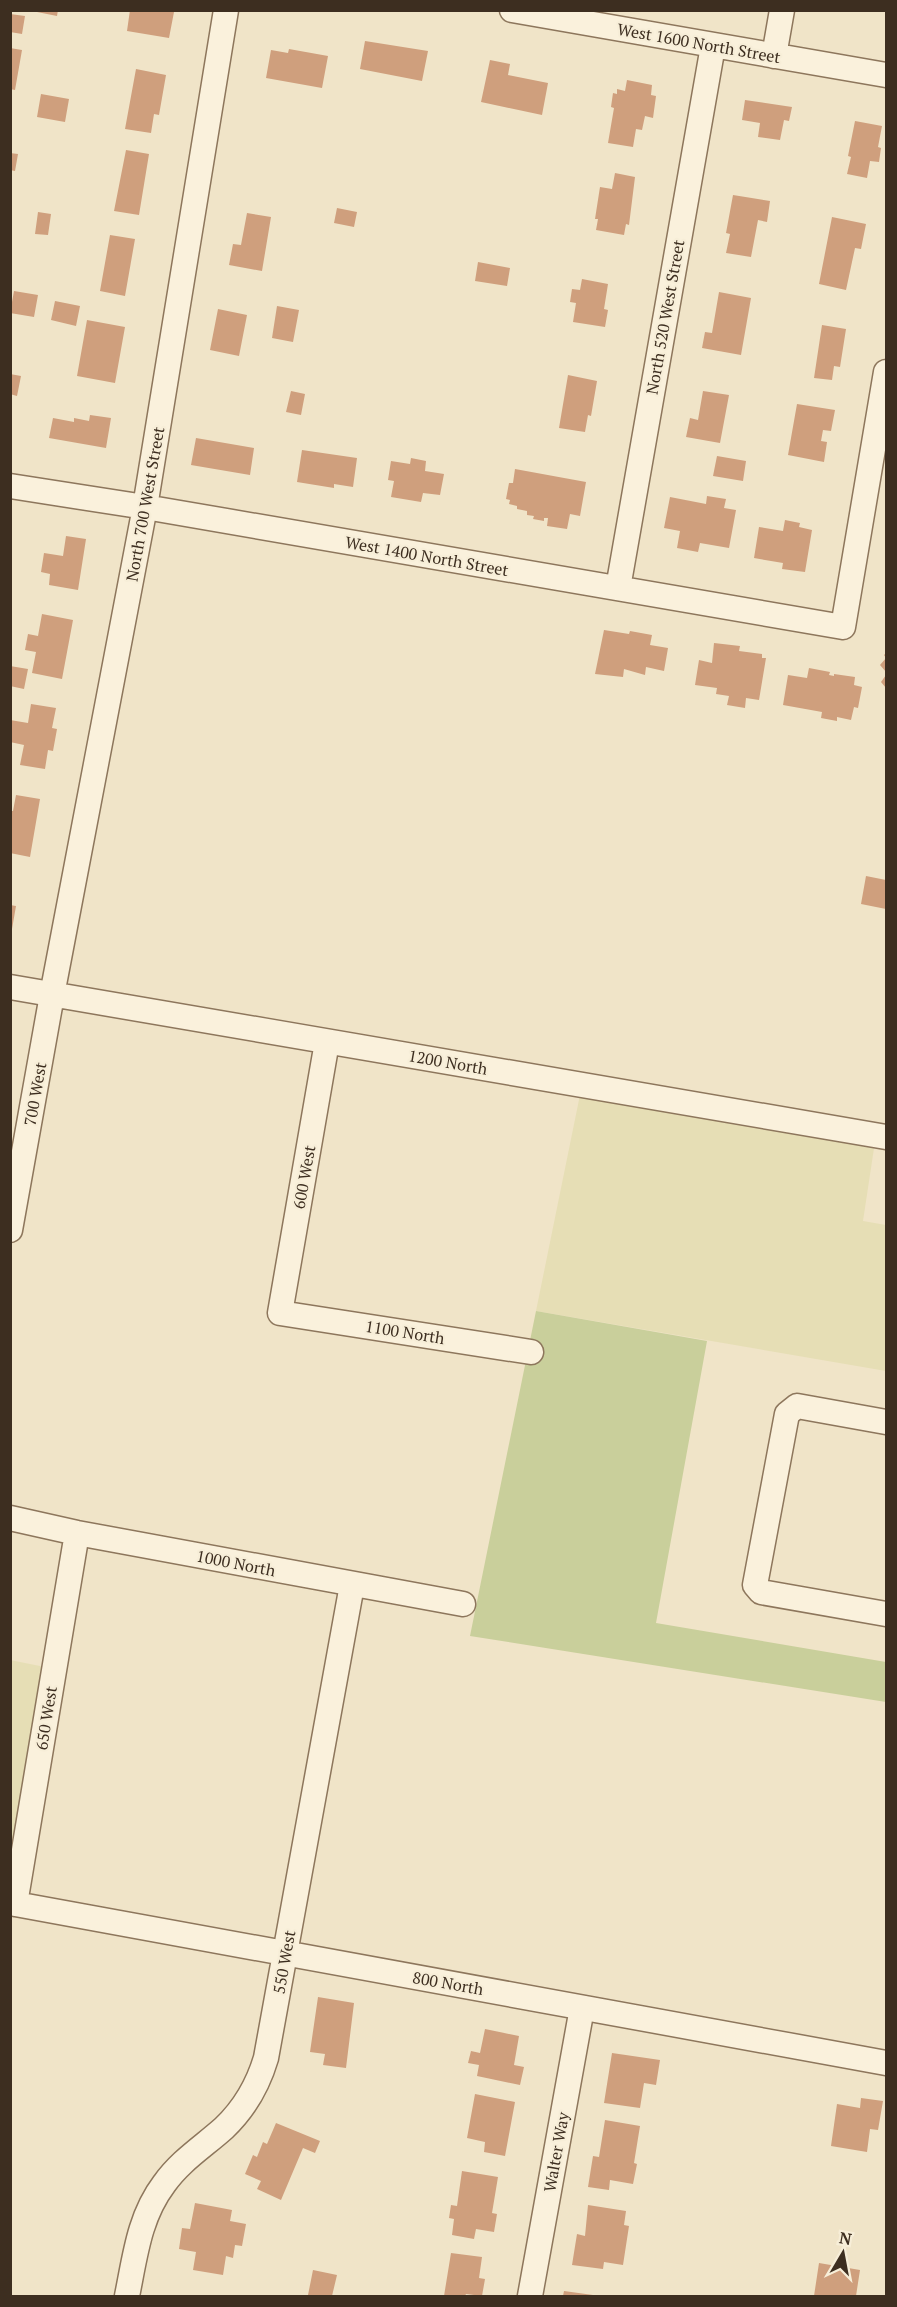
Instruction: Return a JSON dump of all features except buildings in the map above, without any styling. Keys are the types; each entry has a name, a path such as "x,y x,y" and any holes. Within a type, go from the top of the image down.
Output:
{"street":[{"name":"North 700 West Street","path":"52,994 145,507 226,10"},
{"name":"West 1600 North Street","path":"512,10 886,75"},
{"path":"774,56 782,10"},
{"name":"North 520 West Street","path":"618,588 713,46"},
{"name":"West 1400 North Street","path":"10,486 145,507 843,627 886,372"},
{"name":"1200 North","path":"10,987 886,1137"},
{"name":"700 West","path":"10,1230 52,994"},
{"name":"600 West","path":"280,1312 327,1042"},
{"name":"1100 North","path":"280,1312 531,1352"},
{"path":"886,1422 797,1406 787,1414 755,1585 761,1592 886,1614"},
{"name":"1000 North","path":"10,1518 77,1533 463,1604"},
{"name":"650 West","path":"13,1903 77,1533"},
{"name":"550 West","path":"127,2296 140,2230 154,2198 172,2173 235,2116 249,2097 261,2074 286,1953 352,1585"},
{"name":"800 North","path":"13,1903 886,2063"},
{"name":"Walter Way","path":"530,2296 582,2008"}],"shaded area":[{"path":"582,1085 876,1135 863,1221 886,1225 886,1371 536,1311"},
{"path":"10,1660 55,1669 10,1903"}],"green space":[{"path":"536,1311 707,1341 656,1623 886,1662 886,1702 470,1636"}]}
